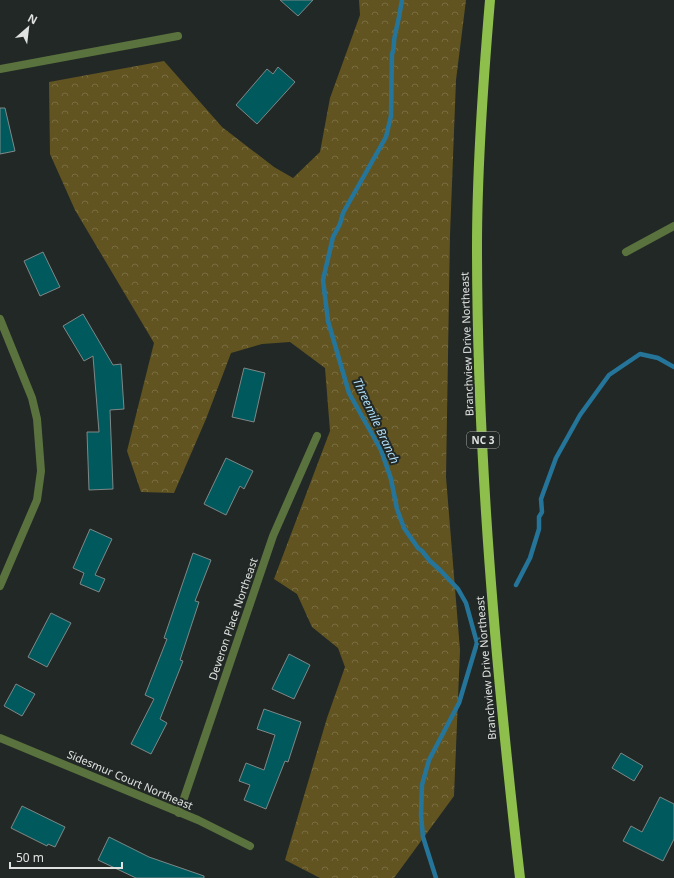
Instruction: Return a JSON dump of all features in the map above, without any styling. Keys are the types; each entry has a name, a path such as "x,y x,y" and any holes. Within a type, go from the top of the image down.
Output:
{"main road":[{"name":"Branchview Drive Northeast","path":"490,0 482,96 477,245 480,394 490,572 504,743 520,878"}],"street":[{"path":"0,69 178,36"},
{"path":"626,252 674,226"},
{"path":"0,319 32,398 37,419 41,471 37,500 0,586"},
{"name":"Deveron Place Northeast","path":"179,813 273,536 317,436"},
{"name":"Sidesmur Court Northeast","path":"0,738 179,813 250,846"}],"green space":[{"path":"359,0 466,0 456,80 450,235 446,477 460,650 454,796 394,878 320,878 285,860 327,718 345,667 338,648 312,627 297,594 274,579 330,431 325,368 290,342 262,344 231,353 206,419 174,493 141,492 127,451 154,343 75,210 50,154 49,82 164,61 222,127 274,167 293,178 320,152 330,98 360,15"}],"building":[{"path":"280,0 313,0 298,16"},
{"path":"278,67 295,82 257,124 236,105 267,69 273,74"},
{"path":"0,108 5,108 15,151 0,154"},
{"path":"43,252 60,287 40,296 24,261"},
{"path":"83,314 113,365 121,364 124,409 110,410 113,489 89,490 87,432 99,432 93,356 84,361 63,326"},
{"path":"244,368 265,373 254,422 232,417"},
{"path":"226,458 253,471 244,489 240,486 226,515 204,504"},
{"path":"90,529 112,539 95,575 105,579 99,592 80,584 84,573 73,568"},
{"path":"193,553 211,560 195,601 199,602 180,660 183,661 160,719 167,723 151,754 131,744 154,699 145,695 167,639 164,638"},
{"path":"51,613 71,623 47,667 28,657"},
{"path":"289,654 310,665 294,699 272,689"},
{"path":"16,684 35,694 22,716 4,706"},
{"path":"264,709 301,722 288,762 285,761 266,809 244,800 250,785 239,781 246,763 264,770 275,735 257,729"},
{"path":"621,753 643,766 634,781 612,768"},
{"path":"660,797 674,804 674,839 663,861 623,841 631,826 642,832"},
{"path":"22,806 65,827 55,847 48,844 47,846 11,828"},
{"path":"109,837 149,857 204,876 204,878 136,878 98,860"}],"waterway":[{"name":"Threemile Branch","path":"402,0 392,54 391,116 386,137 343,213 340,224 333,237 323,280 328,321 349,393 381,450 391,479 397,509 404,528 418,548 458,589 466,603 477,643 459,703 429,760 422,785 421,815 423,837 436,878"},
{"path":"516,585 530,558 539,529 539,517 542,512 541,499 556,458 580,415 609,375 640,354 658,358 674,367"},
{"name":"Threemile Branch","path":"477,643 483,636"}]}
